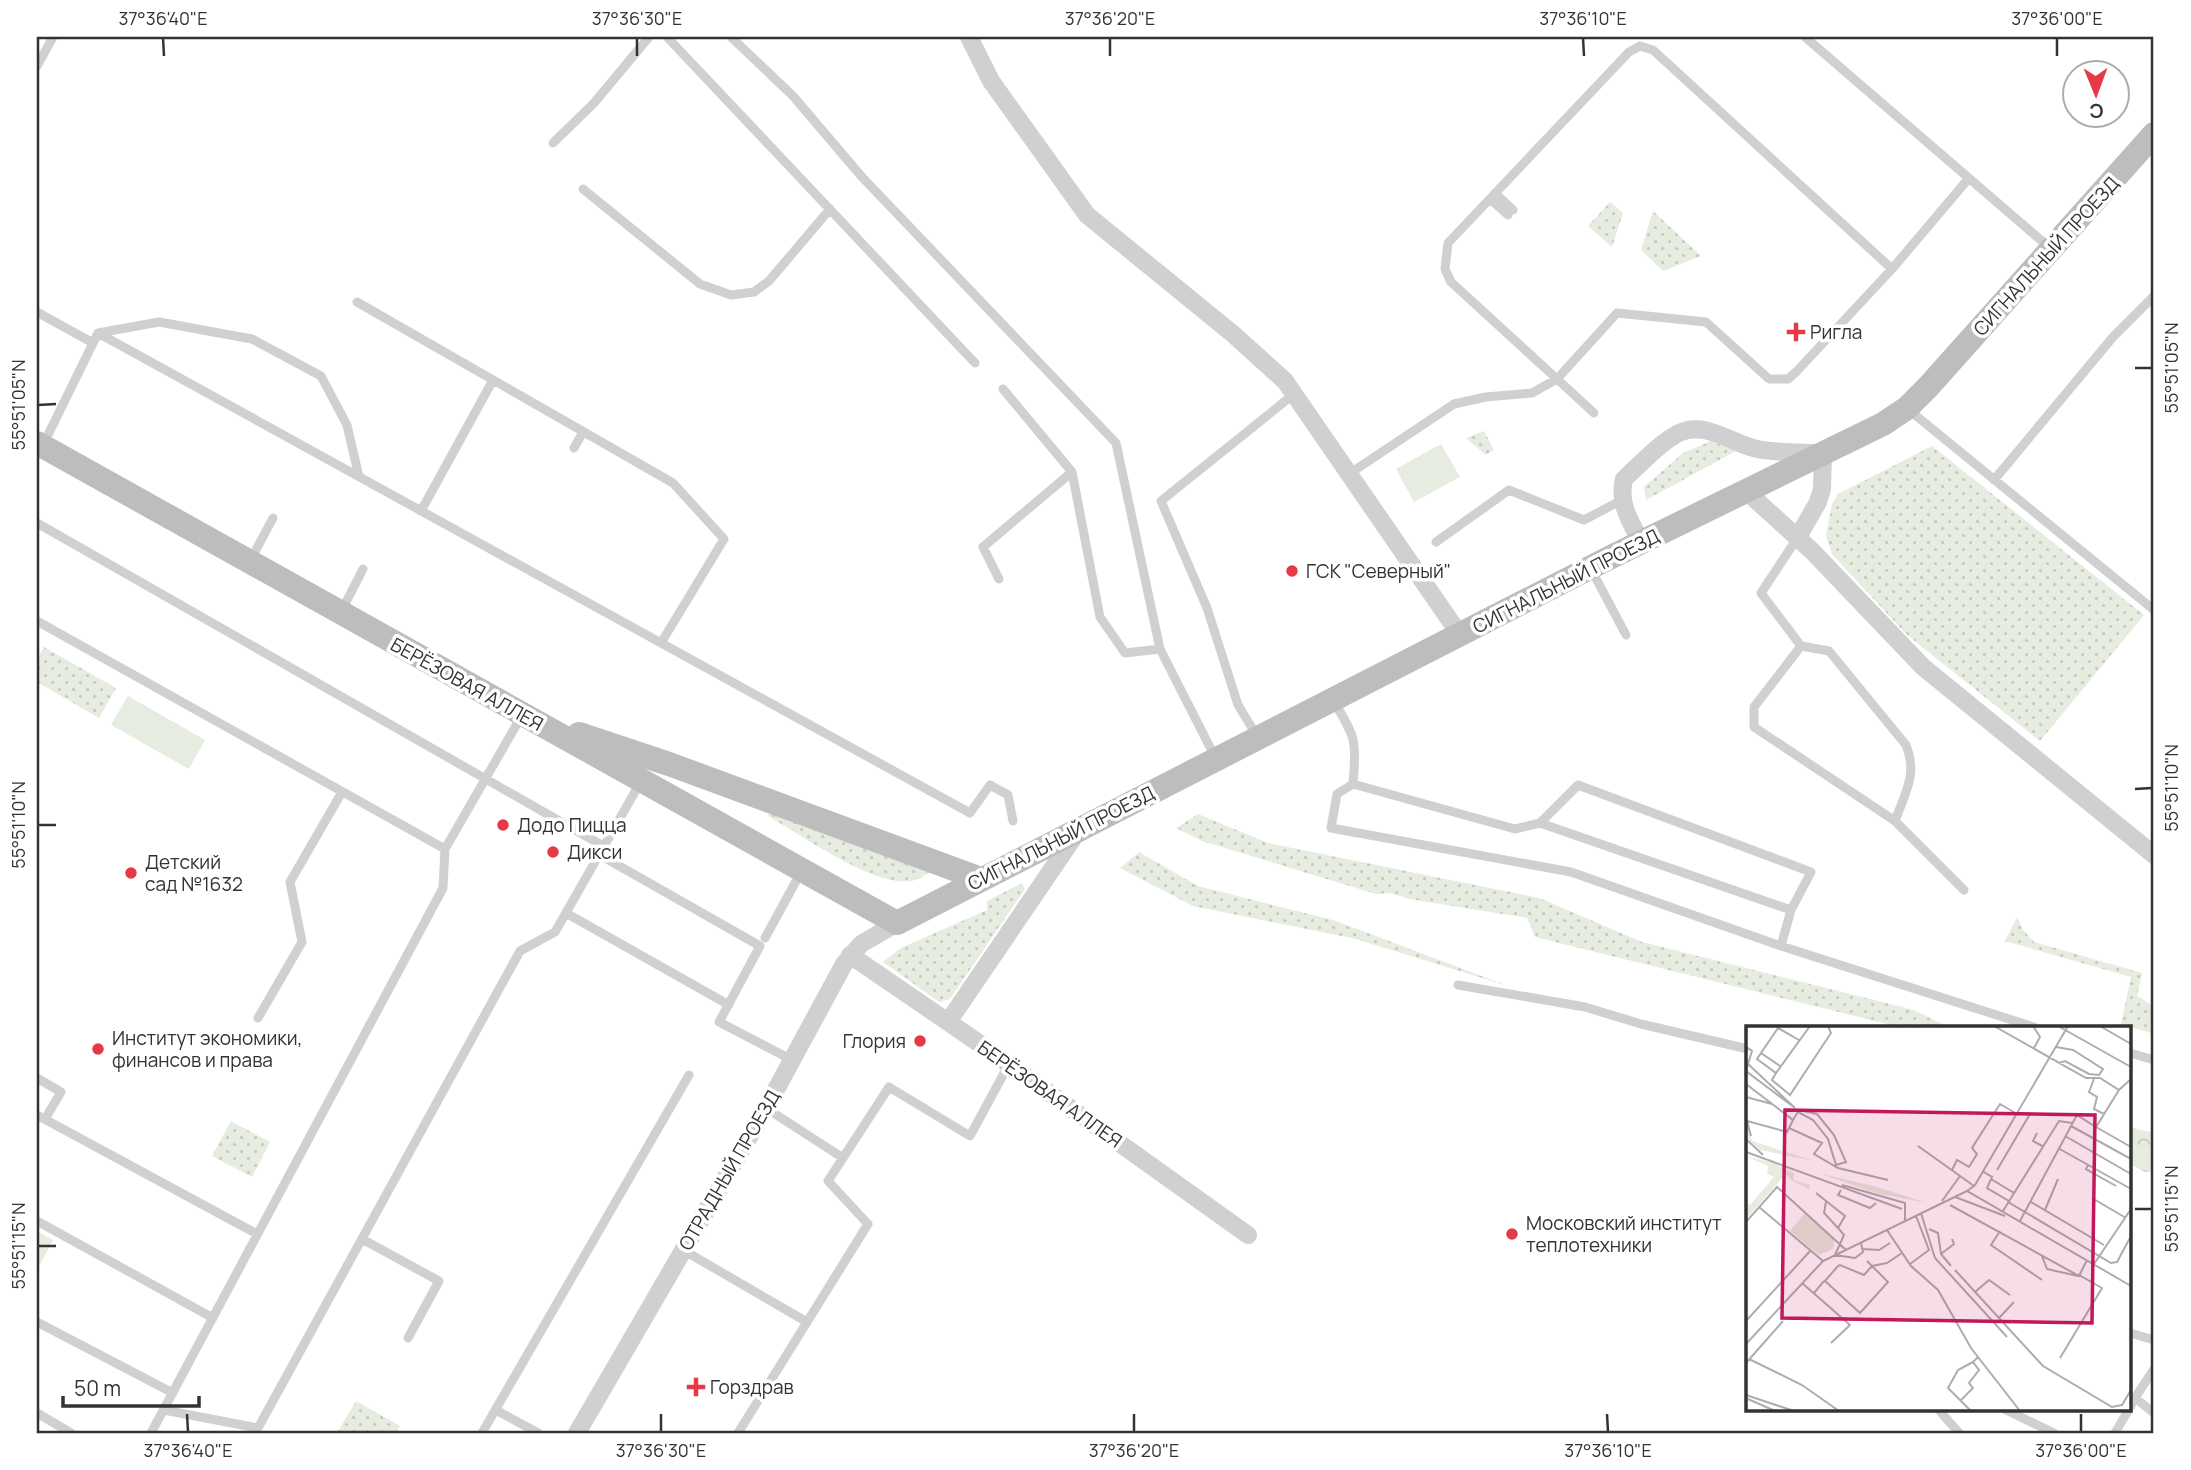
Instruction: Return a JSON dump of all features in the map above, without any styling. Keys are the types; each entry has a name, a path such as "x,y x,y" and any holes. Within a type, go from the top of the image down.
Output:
{"main road":[{"name":"СИГНАЛЬНЫЙ ПРОЕЗД","path":"897,923 1590,568 1883,424 1907,408 2154,134"},
{"name":"БЕРЁЗОВАЯ АЛЛЕЯ","path":"40,445 897,923"},
{"path":"522,715 668,764 981,879"}],"street":[{"path":"969,37 991,81 1087,215 1233,334 1285,381 1460,635"},
{"path":"1642,542 1626,515 1622,500 1624,479 1671,439 1692,429 1706,430 1753,448 1780,453 1823,453 1822,489 1818,502 1798,537"},
{"path":"1746,491 1798,537 1923,667 2154,855"},
{"path":"948,1022 1077,833"},
{"name":"ОТРАДНЫЙ ПРОЕЗД","path":"577,1433 850,955 861,944 897,923"},
{"name":"БЕРЁЗОВАЯ АЛЛЕЯ","path":"850,955 1009,1064 1248,1235"}],"lane":[{"path":"37,66 53,37"},
{"path":"553,143 594,103 649,37"},
{"path":"667,37 975,363"},
{"path":"731,37 793,96 862,177 1116,443 1160,649 1216,759"},
{"path":"1594,413 1451,282 1445,269 1448,243 1642,37"},
{"path":"1805,37 2052,250"},
{"path":"1629,52 1640,46 1653,50 1892,269"},
{"path":"1349,474 1454,404 1486,397 1532,393 1557,379 1618,313 1706,322 1769,379 1788,379 1892,269 1969,178"},
{"path":"583,189 700,284 731,295 754,292 769,281 830,209"},
{"path":"1493,196 1511,212"},
{"path":"1994,480 2113,337 2154,296"},
{"path":"357,302 673,484 724,539 662,643"},
{"path":"37,312 93,343"},
{"path":"98,333 159,322 253,339 321,376 347,425 359,477"},
{"path":"40,445 98,333"},
{"path":"98,333 970,813 990,785 1008,795 1013,821"},
{"path":"421,511 493,380"},
{"path":"1003,389 1072,472 1100,617 1125,653 1160,649"},
{"path":"1258,738 1238,705 1207,608 1161,501 1294,394"},
{"path":"1907,408 2154,610"},
{"path":"574,448 583,432"},
{"path":"999,579 983,547 1072,472"},
{"path":"1436,542 1510,490 1584,520 1622,500"},
{"path":"249,562 273,518"},
{"path":"37,523 485,779 760,946 719,1022 792,1060"},
{"path":"1798,537 1761,593 1801,646 1829,651 1906,745 1912,760 1912,773 1895,821"},
{"path":"1590,568 1626,635"},
{"path":"340,614 363,569"},
{"path":"37,621 445,849"},
{"path":"1801,646 1754,707 1754,727 1895,821 1964,890"},
{"path":"1333,700 1351,730 1354,741 1353,784"},
{"path":"151,1433 443,888 445,849 522,715"},
{"path":"164,1410 258,1428 520,951 555,932 641,781"},
{"path":"1781,946 1791,910 1811,872 1578,785 1540,823 1515,829 1353,784 1337,794 1331,828 1571,872 1781,946 2031,1026"},
{"path":"258,1018 302,942 290,882 342,792"},
{"path":"1540,823 1791,910"},
{"path":"765,938 802,870"},
{"path":"566,914 729,1005"},
{"path":"1458,985 1585,1007 1641,1024 1746,1049"},
{"path":"2132,1054 2154,1060"},
{"path":"738,1433 868,1223 828,1181 889,1087 971,1136 1009,1064"},
{"path":"482,1433 689,1075"},
{"path":"37,1078 61,1092 41,1117 257,1234"},
{"path":"765,1108 843,1158"},
{"path":"37,1221 213,1318"},
{"path":"362,1239 439,1281 408,1338"},
{"path":"683,1250 807,1322"},
{"path":"37,1322 173,1393"},
{"path":"2132,1334 2154,1340"},
{"path":"2132,1403 2154,1369"},
{"path":"2132,1405 2154,1413"},
{"path":"496,1410 538,1433"},
{"path":"1939,1410 1959,1433"},
{"path":"2006,1410 2054,1433"},
{"path":"2115,1433 2128,1410"},
{"path":"37,1413 71,1433"}],"green space":[{"path":"1610,202 1623,213 1612,247 1588,226"},
{"path":"1653,211 1701,256 1663,271 1641,250"},
{"path":"1484,431 1494,450 1486,455 1466,438"},
{"path":"1711,441 1736,451 1646,500 1644,487 1683,453"},
{"path":"1441,444 1460,477 1414,502 1396,469"},
{"path":"1932,446 2144,615 2040,741 1906,634 1832,554 1826,535 1832,504 1838,494"},
{"path":"44,647 116,688 99,718 37,682 37,660"},
{"path":"128,696 205,740 189,769 111,725"},
{"path":"770,812 930,872 911,881 896,881 878,876 838,858 768,816"},
{"path":"1198,814 1268,843 1539,898 1642,942 1914,1010 1946,1026 1895,1026 1535,937 1527,918 1409,899 1391,893 1376,894 1202,841 1176,828"},
{"path":"1139,852 1198,886 1336,921 1508,986 1356,939 1193,906 1120,868"},
{"path":"1022,883 1025,889 950,999 939,1002 883,962 901,948 987,910 987,901"},
{"path":"2017,917 2023,930 2034,942 2142,973 2137,996 2154,1006 2154,1034 2121,1024 2131,977 2005,941"},
{"path":"231,1121 270,1142 252,1177 212,1156"},
{"path":"2132,1128 2154,1133 2154,1171 2145,1172 2132,1165"},
{"path":"37,1231 53,1240 37,1270"},
{"path":"356,1401 400,1426 396,1433 337,1433"}],"place":[{"name":"Ригла","path":"1796,332"},
{"name":"ГСК \"Северный\"","path":"1292,571"},
{"name":"Додо Пицца","path":"503,825"},
{"name":"Дикси","path":"553,852"},
{"name":"Детский сад №1632","path":"131,873"},
{"name":"Глория","path":"920,1041"},
{"name":"Институт экономики, финансов и права","path":"98,1049"},
{"name":"Московский институт теплотехники","path":"1512,1234"},
{"name":"Горздрав","path":"696,1387"}]}
